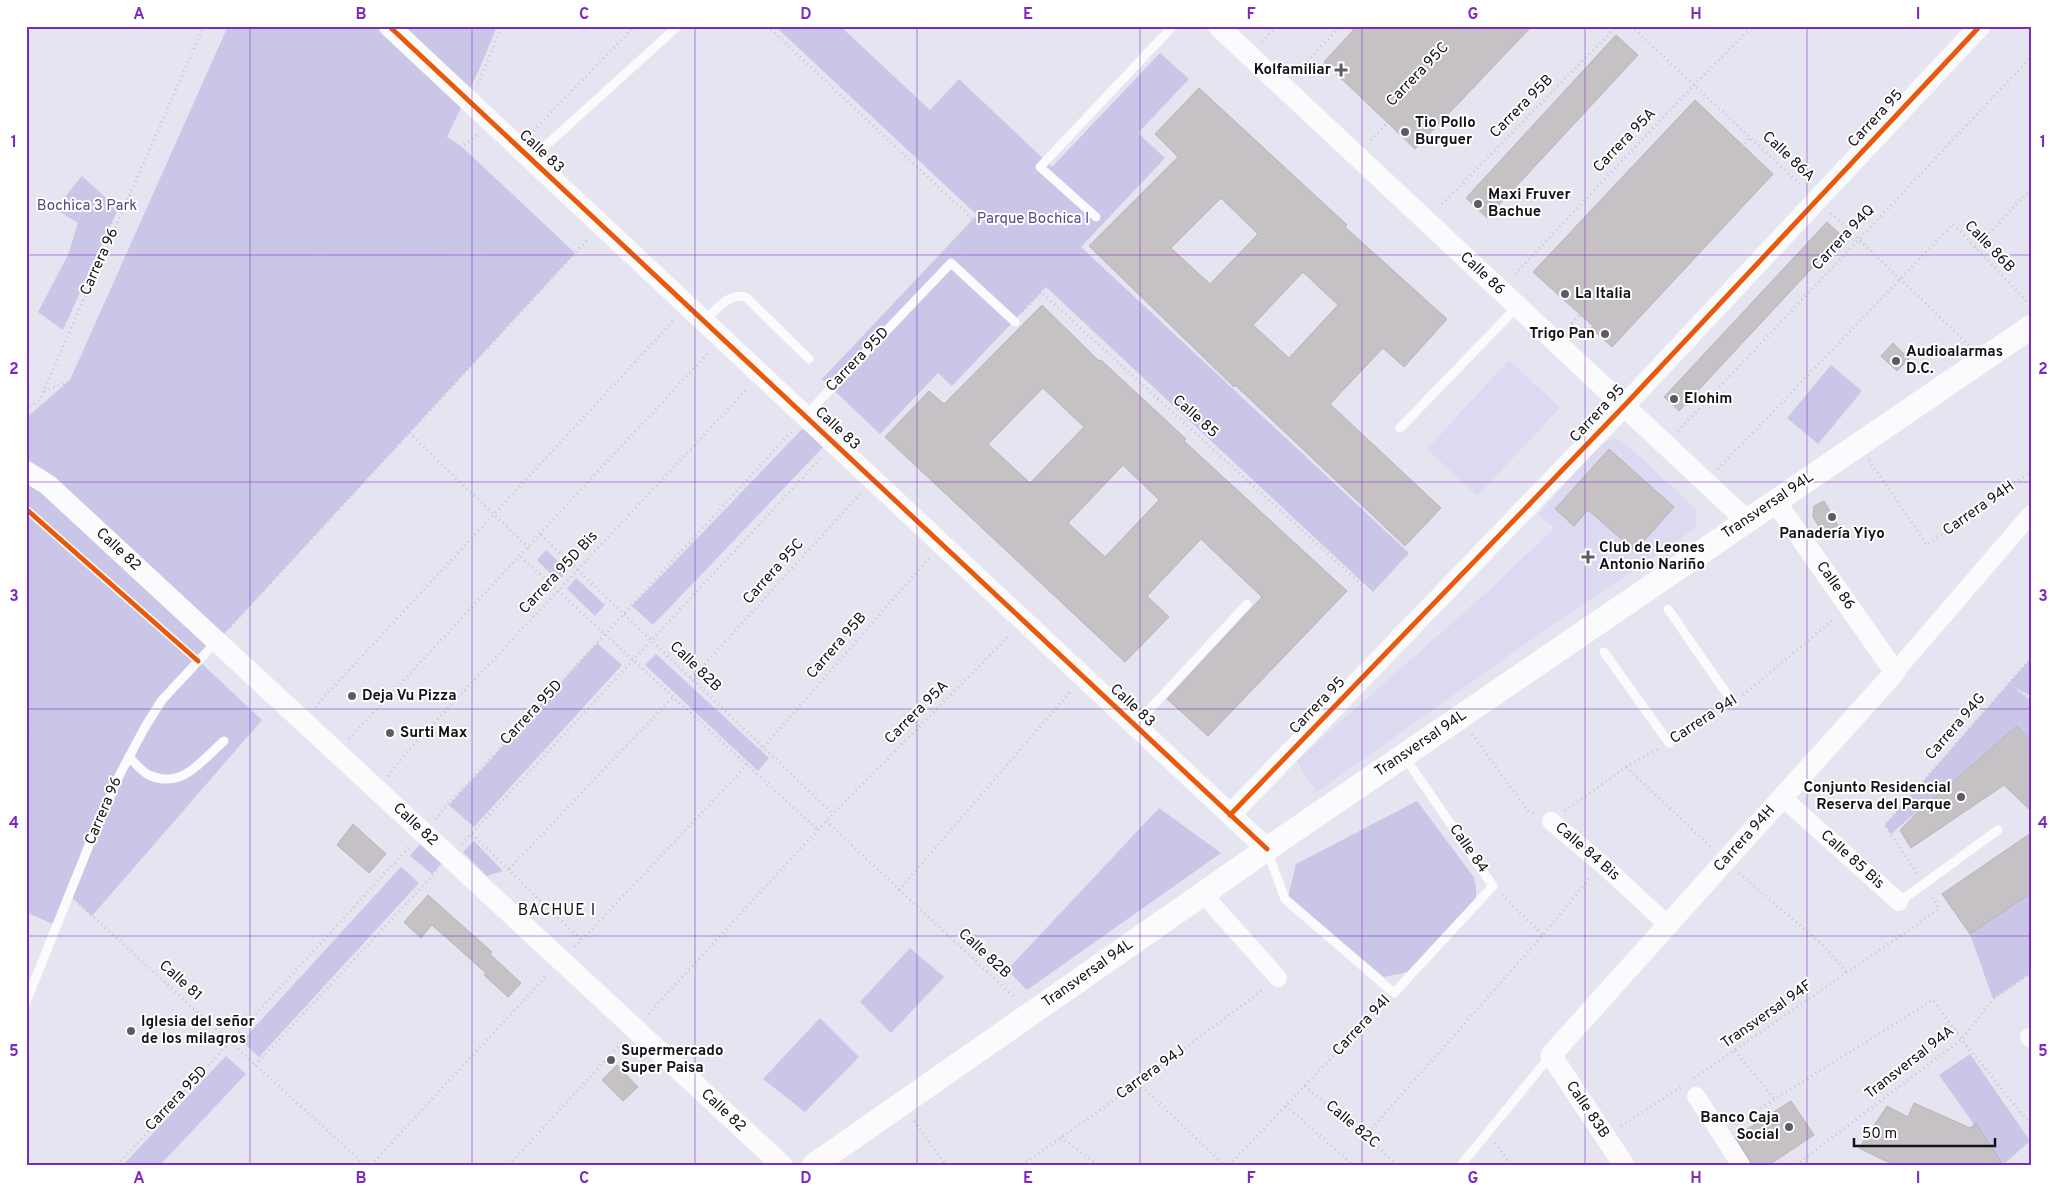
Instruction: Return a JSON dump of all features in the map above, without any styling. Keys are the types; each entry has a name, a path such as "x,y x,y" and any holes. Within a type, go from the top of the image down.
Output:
{"main road":[{"name":"Transversal 94L","path":"829,1161 1267,849 2031,326"}],"street":[{"name":"Calle 83","path":"389,26 1267,849"},
{"name":"Calle 86","path":"1218,26 1746,521"},
{"name":"Carrera 95","path":"1230,815 1624,406 1980,26"},
{"name":"Calle 82","path":"26,456 48,485 782,1165"},
{"name":"Calle 82","path":"26,471 48,485"},
{"name":"Calle 86","path":"1775,501 1895,672"},
{"name":"Carrera 94H","path":"1551,1055 1895,672 2031,514"},
{"name":"Calle 85 Bis","path":"1782,797 1899,902"},
{"name":"Calle 84 Bis","path":"1551,821 1668,924"},
{"path":"1203,894 1278,978"},
{"name":"Calle 83B","path":"1551,1055 1624,1165"},
{"path":"1696,1096 1741,1165"}],"lane":[{"path":"524,153 678,26"},
{"path":"1096,217 1040,167 1173,26"},
{"path":"951,264 1015,322"},
{"name":"Carrera 95D","path":"805,416 951,264"},
{"path":"704,321 732,296 742,295 809,359"},
{"path":"1400,428 1517,307"},
{"path":"1135,725 1247,604"},
{"path":"1668,609 1733,704"},
{"name":"Carrera 96","path":"26,1002 70,892 116,783 129,757 155,709 216,642"},
{"path":"1604,652 1669,743"},
{"path":"129,757 148,775 170,780 184,777 224,741"},
{"name":"Calle 84","path":"1404,756 1493,886"},
{"path":"1899,902 1998,830"},
{"path":"1267,849 1285,899 1394,993"},
{"name":"Carrera 94I","path":"1394,993 1493,886"},
{"name":"Carrera 94H","path":"1461,1165 1551,1055"}],"path":[{"path":"470,102 502,26"},
{"path":"524,153 635,26"},
{"path":"767,26 983,228"},
{"path":"1260,45 1277,26"},
{"path":"1297,72 1342,26"},
{"path":"44,391 147,354 350,232 492,123"},
{"path":"1568,327 1750,138"},
{"path":"951,264 1040,167"},
{"path":"1975,248 2031,189"},
{"path":"216,642 601,225"},
{"path":"350,232 567,263"},
{"path":"1713,474 1900,278"},
{"path":"302,721 687,306"},
{"path":"337,753 521,557 722,338"},
{"path":"409,433 529,548"},
{"path":"255,1065 834,444"},
{"path":"521,557 818,830"},
{"path":"178,643 198,661"},
{"path":"27,728 185,649"},
{"path":"900,890 1083,677"},
{"path":"2009,683 2031,701"},
{"path":"509,869 673,697"},
{"path":"26,719 70,892"},
{"path":"472,834 582,941"},
{"path":"1366,1136 1602,864"},
{"path":"1719,1133 1933,1000 2031,1125"},
{"path":"1735,1050 1774,1100"},
{"path":"1138,1083 1224,1165"},
{"path":"1286,1106 1353,1165"},
{"path":"911,1117 946,1165"},
{"path":"1487,1133 1510,1165"},
{"path":"1062,1137 1098,1165"}],"shaded area":[{"path":"1509,360 1560,408 1477,496 1427,449"},
{"path":"1616,438 1626,444 1696,509 1696,528 1542,632 1317,792 1296,761 1494,586 1554,528 1538,514 1602,443"}],"green space":[{"path":"228,26 497,26 479,70 447,137 461,146 575,253 199,661 262,720 92,916 69,895 57,926 26,912 26,418 70,380"},
{"name":"Parque Bochica I","path":"775,26 840,26 930,110 959,79 1052,167 1160,53 1189,79 1138,133 1165,158 1081,247 1409,553 1373,592 1046,287 952,386 938,373 880,434 822,379 977,215"},
{"name":"Bochica 3 Park","path":"82,176 118,209 63,330 38,312 68,255 78,223 55,209"},
{"path":"1831,365 1862,391 1818,444 1787,418"},
{"path":"807,424 827,443 653,625 632,606"},
{"path":"546,550 568,570 558,581 537,560"},
{"path":"576,578 605,605 595,616 567,589"},
{"path":"597,643 622,665 474,827 449,805"},
{"path":"656,654 769,758 758,771 645,665"},
{"path":"2031,658 2031,696 2012,686 2031,701 2031,741 2017,726 1891,834 1885,825"},
{"path":"1417,801 1473,876 1476,886 1476,900 1412,971 1384,977 1288,897 1296,864"},
{"path":"1159,808 1221,853 1027,990 1007,970"},
{"path":"474,841 503,871 487,876 463,852"},
{"path":"420,844 443,862 432,874 410,856"},
{"path":"401,867 419,883 259,1057 242,1041"},
{"path":"2031,893 2031,973 1993,999 1970,934"},
{"path":"910,948 944,977 891,1033 860,1002"},
{"path":"820,1018 859,1057 805,1112 763,1079"},
{"path":"1970,1054 2030,1141 2003,1165 1939,1075"},
{"path":"226,1056 246,1074 160,1165 123,1165"}],"building":[{"path":"1357,26 1532,26 1415,149 1324,62"},
{"path":"1616,35 1638,55 1487,218 1466,198"},
{"path":"1199,88 1347,225 1345,227 1447,319 1404,367 1383,348 1330,404 1441,508 1405,546 1235,385 1234,387 1089,246 1178,157 1155,134","holes":["1221,198 1258,234 1210,284 1171,248","1303,272 1338,305 1289,358 1253,325"]},
{"path":"1695,100 1773,174 1612,347 1591,328 1593,326 1533,272"},
{"path":"1827,222 1842,236 1679,411 1664,397"},
{"path":"1042,305 1099,361 1101,360 1186,439 1184,441 1347,591 1208,736 1167,699 1262,597 1201,539 1147,596 1169,617 1125,662 885,437 929,391 944,404","holes":["1043,388 1084,427 1030,483 988,444","1123,465 1159,500 1105,557 1068,523"]},
{"path":"1893,343 1909,359 1897,371 1881,356"},
{"path":"1609,449 1674,507 1635,551 1588,510 1574,526 1555,509"},
{"path":"1824,501 1838,525 1823,533 1813,517 1814,506"},
{"name":"Conjunto Residencial Reserva del Parque","path":"2017,726 2031,741 2031,811 2004,785 1911,848 1900,830 1921,809"},
{"path":"353,824 386,854 369,873 337,845"},
{"path":"2031,833 2031,893 1970,934 1942,894"},
{"path":"428,895 492,952 490,954 521,983 508,997 484,975 486,973 432,925 421,938 404,922"},
{"path":"617,1065 638,1087 623,1101 602,1080"},
{"path":"1791,1101 1814,1135 1769,1165 1752,1165 1735,1137"},
{"path":"1914,1103 1970,1128 1976,1123 2003,1165 1894,1165 1859,1148 1887,1106 1908,1117"}],"cycle path":[{"path":"389,26 1267,849"},
{"path":"1230,815 1624,406 1980,26"},
{"path":"26,509 198,661"}],"place":[{"name":"Kolfamiliar","path":"1341,70"},
{"name":"Tio Pollo Burguer","path":"1405,132"},
{"name":"Maxi Fruver Bachue","path":"1478,204"},
{"name":"La Italia","path":"1565,294"},
{"name":"Trigo Pan","path":"1605,334"},
{"name":"Audioalarmas D.C.","path":"1896,361"},
{"name":"Elohim","path":"1674,399"},
{"name":"Panadería Yiyo","path":"1832,517"},
{"name":"Club de Leones Antonio Nariño","path":"1588,557"},
{"name":"Deja Vu Pizza","path":"352,696"},
{"name":"Surti Max","path":"390,733"},
{"name":"Conjunto Residencial Reserva del Parque","path":"1961,797"},
{"name":"Iglesia del señor de los milagros","path":"131,1031"},
{"name":"Supermercado Super Paisa","path":"611,1060"},
{"name":"Banco Caja Social","path":"1789,1127"}],"district":[{"name":"BACHUE I","path":"557,911"}]}
